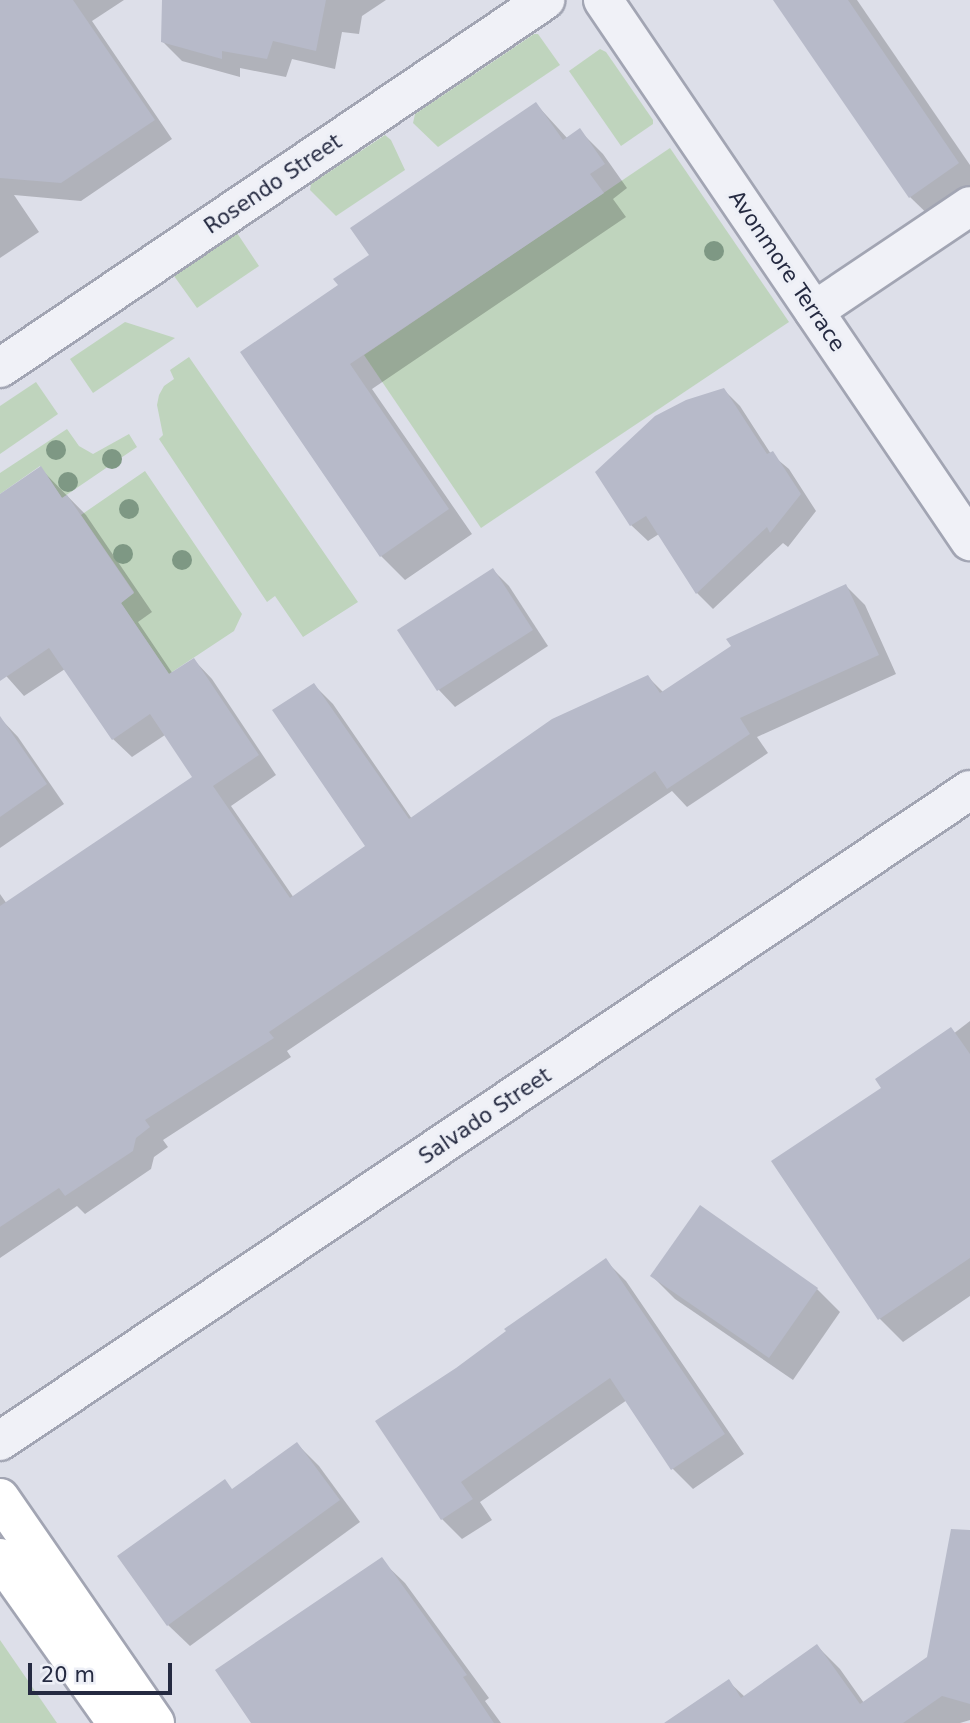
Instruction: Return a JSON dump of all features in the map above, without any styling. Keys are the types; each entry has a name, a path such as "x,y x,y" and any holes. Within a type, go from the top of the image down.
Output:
{"main road":[{"path":"0,1498 155,1723"},
{"path":"0,1558 117,1723"}],"street":[{"name":"Rosendo Street","path":"0,368 545,0"},
{"name":"Avonmore Terrace","path":"603,0 970,541"},
{"path":"814,311 970,206"},
{"name":"Salvado Street","path":"0,1441 970,790"}],"green space":[{"path":"534,34 538,34 560,65 438,147 413,123 415,114"},
{"path":"600,49 606,52 653,120 653,124 621,146 569,71"},
{"path":"385,135 391,140 405,170 336,216 310,190 311,184"},
{"path":"670,148 789,322 481,528 364,355"},
{"path":"237,233 259,266 197,308 174,276"},
{"path":"125,322 175,338 93,393 70,359"},
{"path":"189,357 358,602 303,637 275,596 267,602 159,439 163,435 157,405 159,395 164,386 174,379 170,370"},
{"path":"36,382 58,414 0,454 0,406"},
{"path":"67,429 79,446 93,454 129,434 137,447 62,498 40,466 0,494 0,473"},
{"path":"145,471 242,614 234,631 169,674 121,603 134,592 81,515"},
{"path":"0,1640 57,1723 0,1723"}],"building":[{"path":"0,0 73,0 155,120 61,183 0,178"},
{"path":"162,0 326,0 316,51 273,41 267,59 222,51 222,59 161,42"},
{"path":"773,0 848,0 959,163 909,198"},
{"path":"536,102 563,140 580,128 605,164 590,174 604,193 350,364 449,509 380,557 240,352 338,285 333,279 369,255 350,228"},
{"path":"724,388 767,454 773,451 801,494 770,533 767,527 696,594 646,516 630,526 595,472 655,416 686,400"},
{"path":"41,466 62,498 67,495 134,593 121,603 169,674 194,658 259,755 213,786 290,898 365,846 272,710 314,683 409,819 552,719 648,675 660,693 731,646 726,639 846,584 879,655 740,718 750,734 667,789 655,771 269,1032 274,1038 145,1120 150,1127 136,1138 133,1151 65,1196 59,1188 0,1227 0,906 192,777 150,714 112,740 49,648 0,681 0,494"},
{"path":"493,568 533,630 437,691 397,630"},
{"path":"0,716 47,784 0,817"},
{"path":"951,1027 970,1054 970,1258 878,1320 771,1161 881,1088 875,1079"},
{"path":"700,1205 818,1288 769,1358 650,1276"},
{"path":"606,1258 725,1434 671,1470 610,1378 461,1482 473,1499 441,1520 375,1421 456,1368 506,1331 504,1329"},
{"path":"297,1442 340,1500 167,1626 117,1556 225,1479 232,1489"},
{"path":"951,1529 970,1530 970,1704 942,1696 903,1723 664,1723 729,1679 741,1698 817,1644 860,1704 927,1657"},
{"path":"382,1557 467,1675 463,1677 494,1723 251,1723 215,1670"}]}
